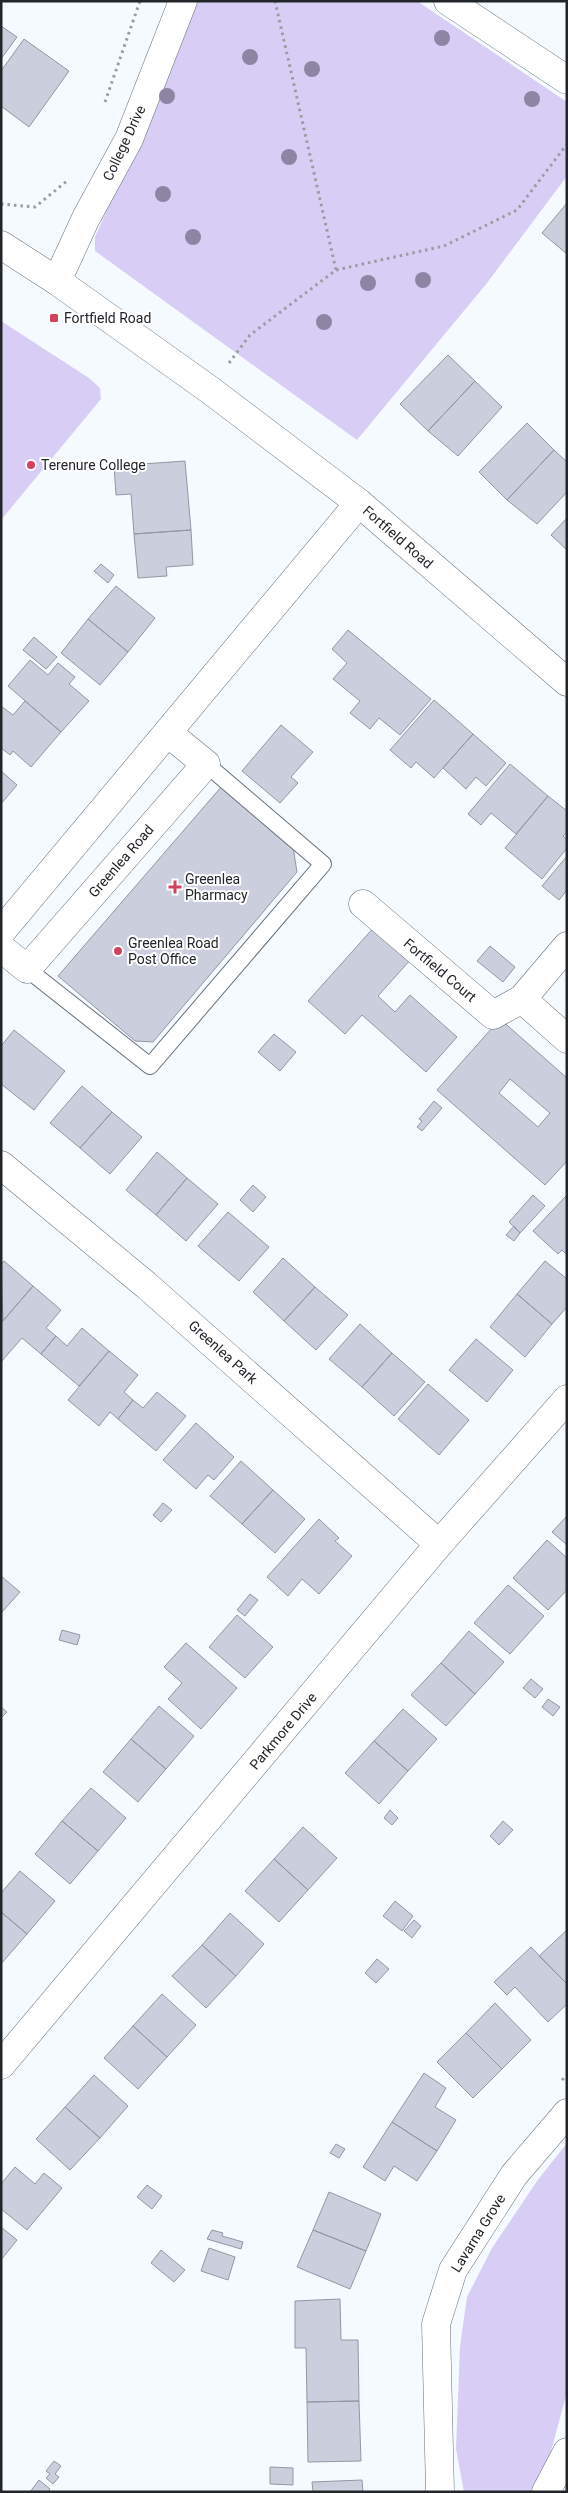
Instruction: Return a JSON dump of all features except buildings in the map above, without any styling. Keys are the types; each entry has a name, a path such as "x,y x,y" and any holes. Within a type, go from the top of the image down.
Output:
{"street":[{"name":"College Drive","path":"57,281 86,218 129,139 183,1"},
{"path":"448,1 567,80"},
{"name":"Fortfield Road","path":"1,245 57,281 210,390 360,503 567,682"},
{"path":"1,932 122,785 168,734 360,503"},
{"path":"168,734 206,764"},
{"name":"Greenlea Road","path":"27,969 206,764"},
{"name":"Fortfield Court","path":"363,904 493,1015 522,999 567,946"},
{"path":"1,948 27,969"},
{"path":"522,999 567,1039"},
{"name":"Greenlea Park","path":"1,1165 146,1285 440,1544"},
{"name":"Parkmore Drive","path":"1,2065 440,1544 567,1398"},
{"name":"Lavarna Grove","path":"440,2492 436,2324 453,2270 514,2175 567,2113"},
{"path":"546,2492 567,2452"}],"lane":[{"path":"27,969 150,1066 323,864 206,764"}],"path":[{"path":"102,112 140,1"},
{"path":"275,1 336,270"},
{"path":"229,363 250,335 336,270 444,246 517,210 567,144"},
{"path":"1,204 35,207 70,177"}],"shaded area":[{"path":"198,1 417,1 567,102 567,176 487,283 357,440 95,251 95,237"},
{"name":"Terenure College","path":"1,321 89,378 100,388 101,399 1,520"},
{"path":"567,2143 567,2392 550,2455 531,2492 464,2492 456,2449 460,2346 467,2297 492,2248 537,2181"}],"place":[{"name":"Fortfield Road","path":"54,318"},
{"name":"Terenure College","path":"31,465"},
{"name":"Greenlea Pharmacy","path":"175,887"},
{"name":"Greenlea Road Post Office","path":"118,951"}]}
